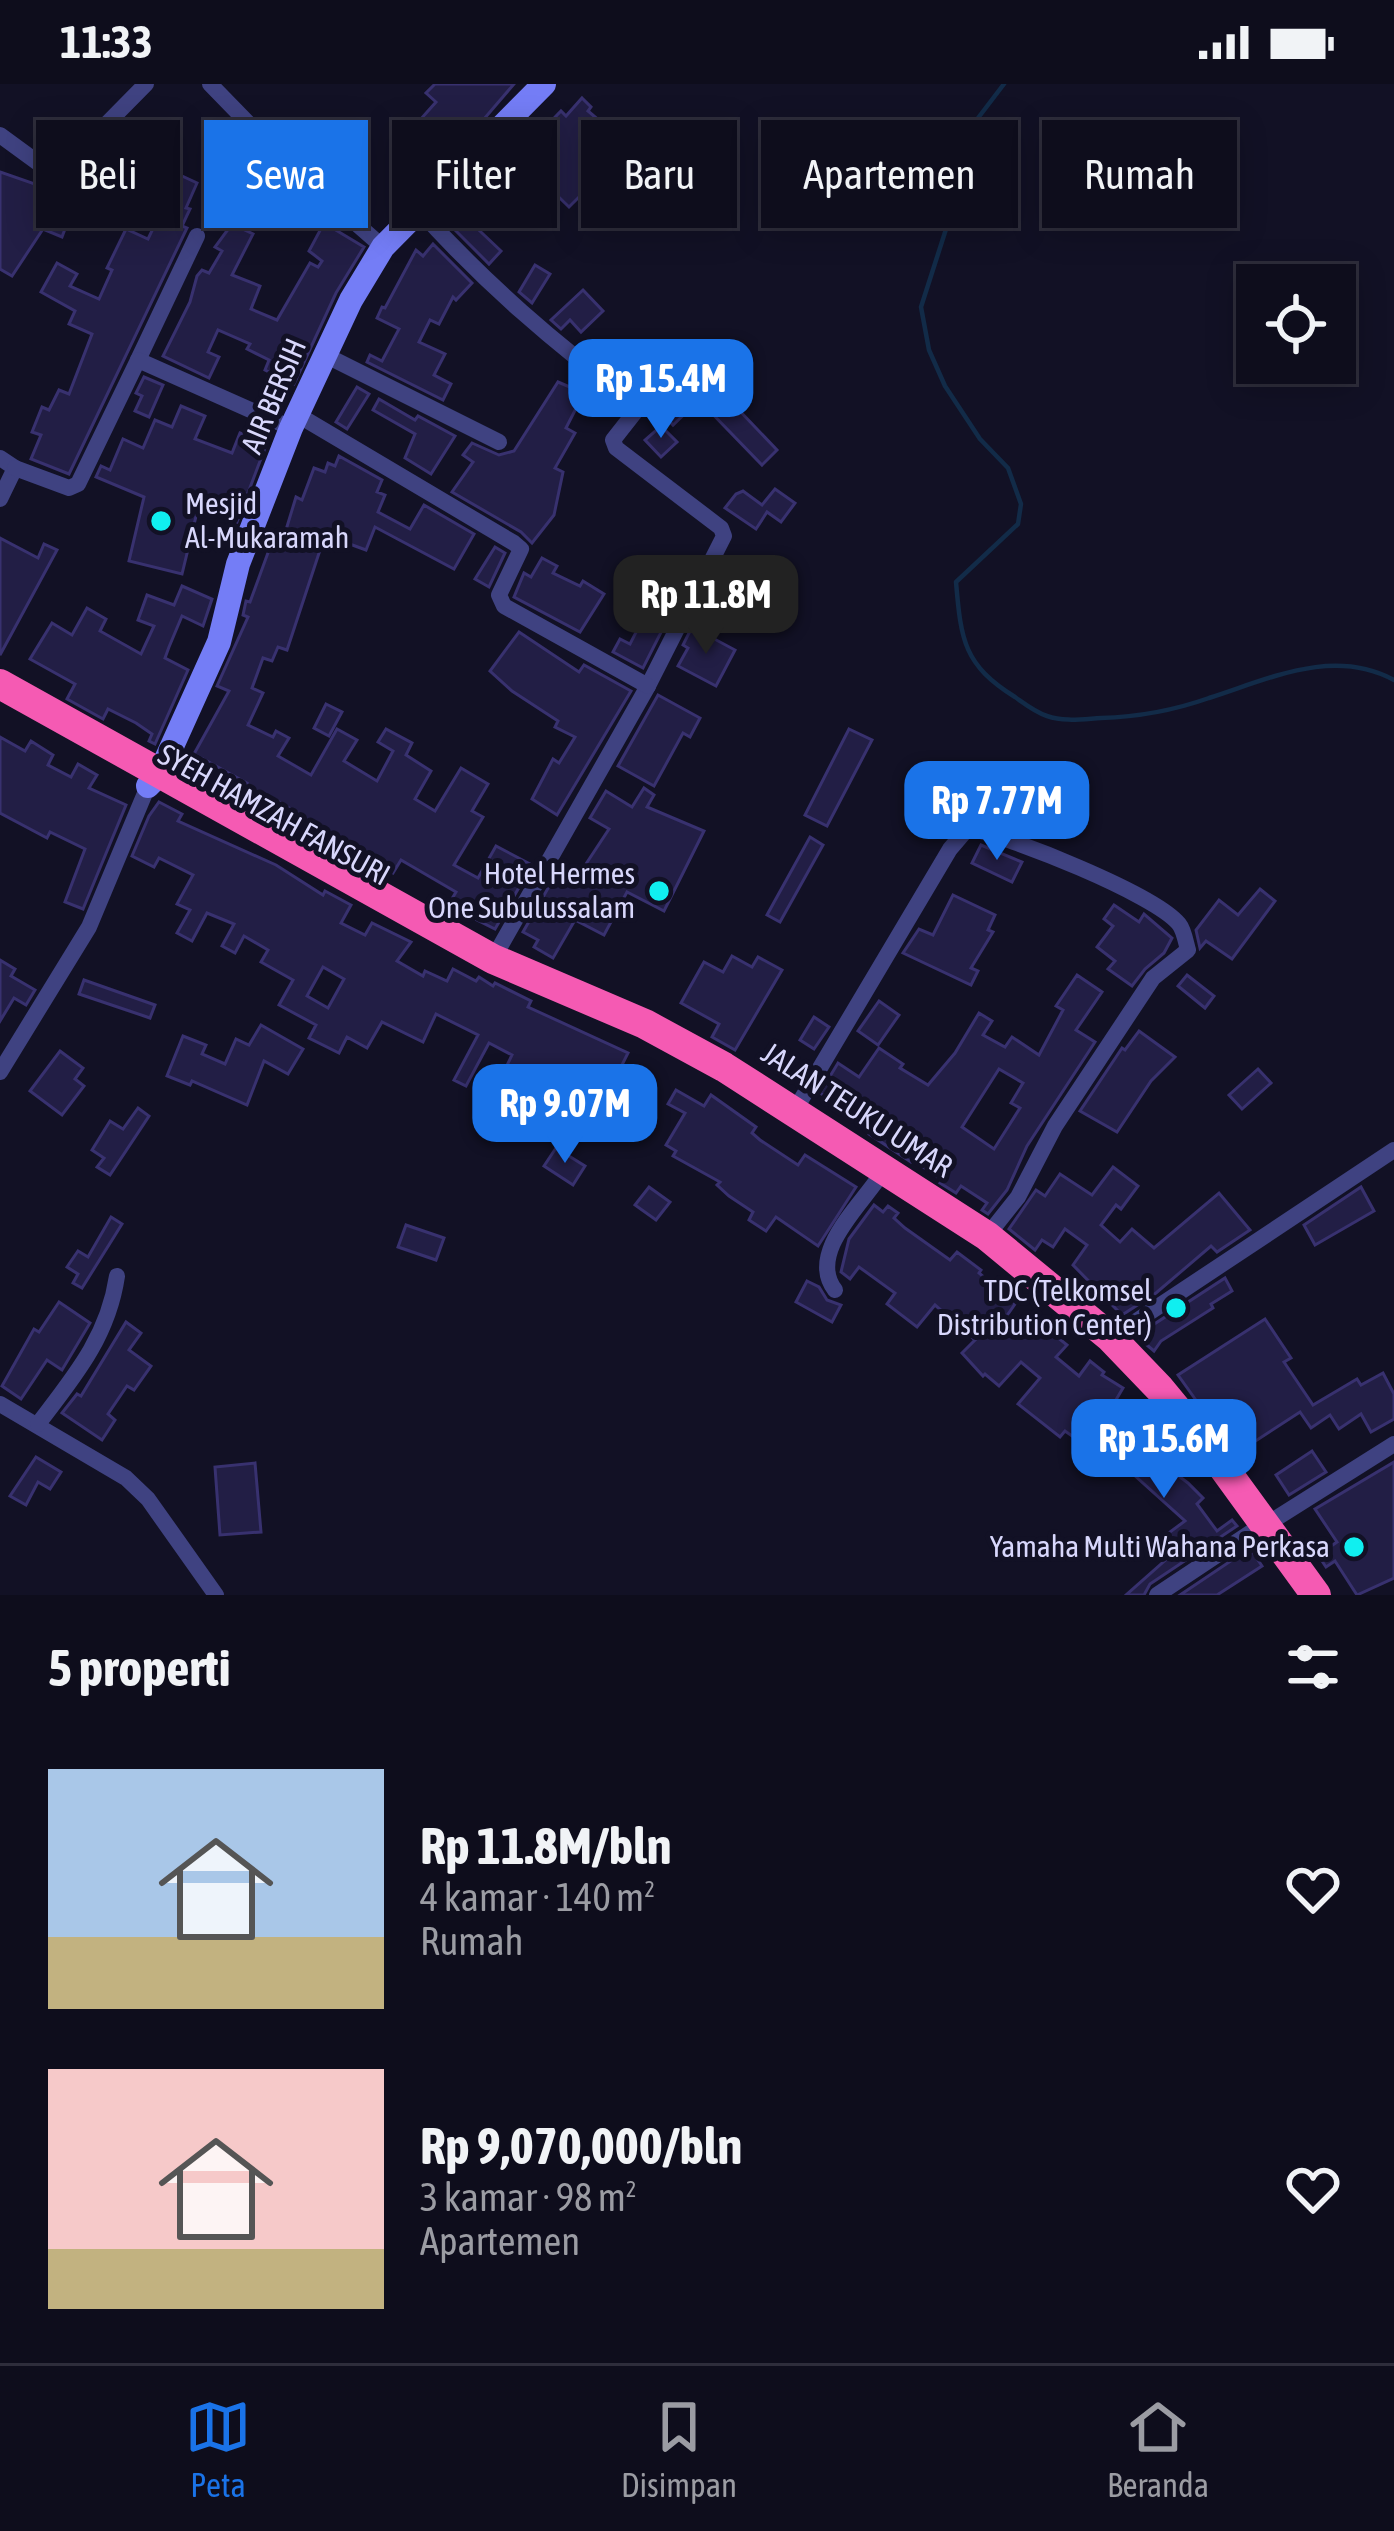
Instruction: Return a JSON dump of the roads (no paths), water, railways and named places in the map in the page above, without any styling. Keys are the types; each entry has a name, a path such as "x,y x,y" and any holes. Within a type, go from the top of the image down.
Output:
{"highway":[{"name":"JALAN TEUKU UMAR","path":"0,684 154,781 493,959 645,1024 795,1110 987,1236 1112,1338 1213,1452 1258,1528 1316,1595"},
{"name":"SYEH HAMZAH FANSURI","path":"0,703 154,781 424,938 655,1048 790,1123 877,1180 1103,1350 1258,1528 1299,1595"}],"street":[{"path":"0,136 56,170 146,84"},
{"path":"210,84 287,163 383,247"},
{"name":"AIR BERSIH","path":"508,120 544,84"},
{"name":"AIR BERSIH","path":"154,781 219,642 238,564 323,354 383,247 400,228"},
{"path":"435,228 476,273 552,341 635,403 635,412 613,440 616,448 722,528 722,542 648,686 493,959"},
{"path":"0,499 7,463 69,488 78,484 197,236"},
{"path":"323,354 499,442"},
{"path":"138,360 294,422 514,543 520,549 499,595 505,606 648,686"},
{"path":"0,1072 89,927 154,781"},
{"path":"795,1110 950,849 968,828 1071,864 1135,894 1179,924 1189,950 1153,978 1054,1126 1018,1197 987,1236"},
{"path":"1112,1338 1394,1150"},
{"path":"835,1290 827,1280 826,1258 877,1180"},
{"path":"38,1424 102,1334 117,1276"},
{"path":"0,1404 126,1478 148,1499 216,1595"},
{"path":"1157,1595 1394,1444"}],"waterway":[{"path":"1004,84 975,122 965,170 921,307 929,350 945,386 980,439 1008,468 1021,504 1018,524 956,582 963,636 975,662 1030,708 1067,720 1169,709 1278,675 1324,666 1348,666 1394,680"}],"place":[{"name":"Mesjid Al-Mukaramah","path":"161,521"},
{"name":"Hotel Hermes One Subulussalam","path":"659,891"},
{"name":"TDC (Telkomsel Distribution Center)","path":"1176,1308"},
{"name":"Yamaha Multi Wahana Perkasa","path":"1354,1547"}]}
